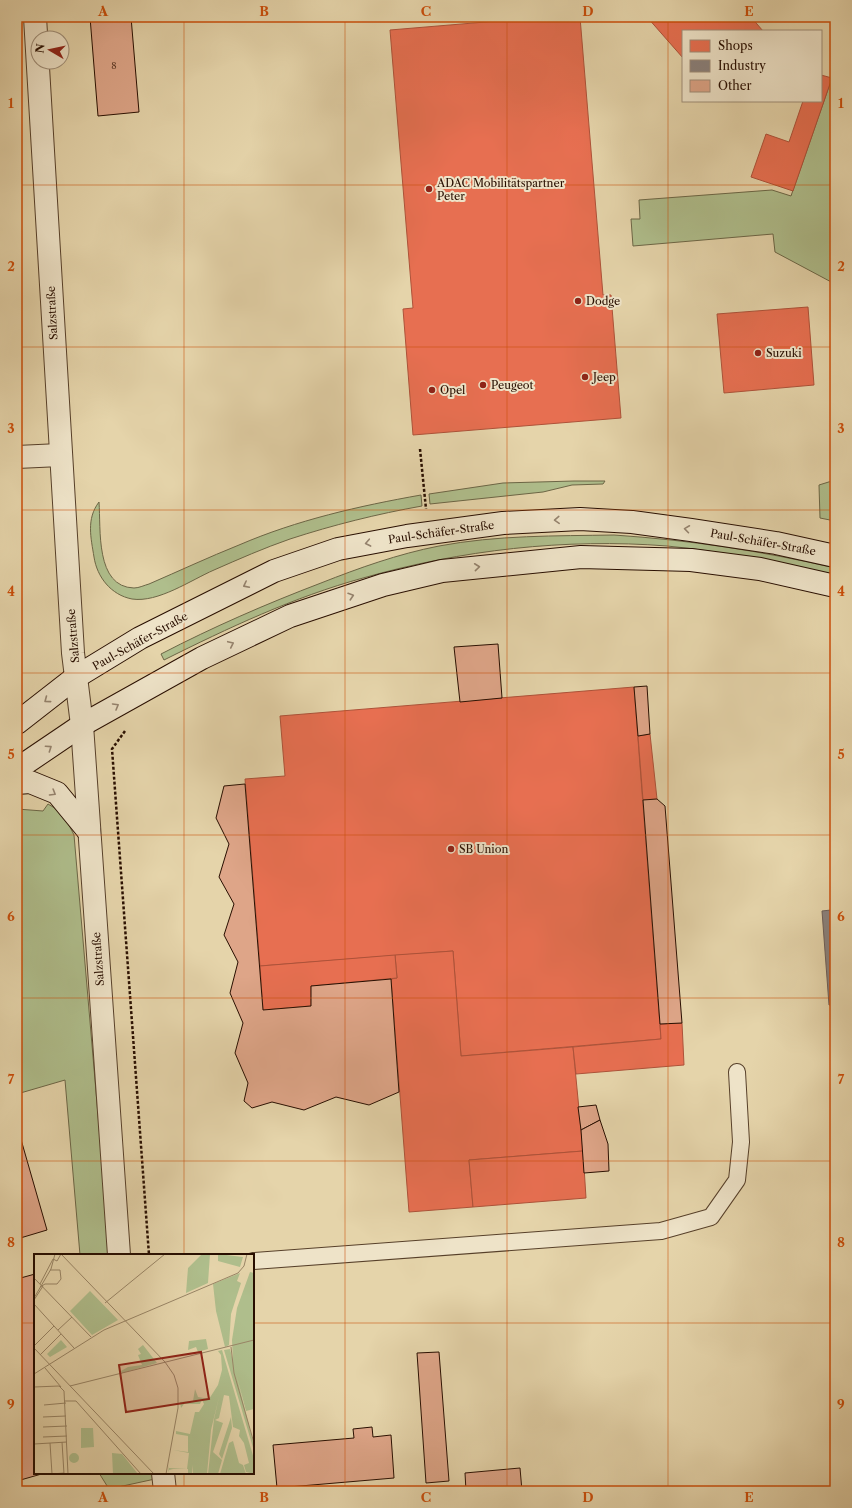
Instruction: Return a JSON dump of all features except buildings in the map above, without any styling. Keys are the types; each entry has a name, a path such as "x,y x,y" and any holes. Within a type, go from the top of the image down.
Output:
{"main road":[{"name":"Salzstraße","path":"35,17 60,455 76,677 82,725 119,1254"},
{"path":"17,457 60,455"},
{"name":"Paul-Schäfer-Straße","path":"17,723 76,677 140,638 274,570 338,549 407,536 503,523 580,519 632,522 776,542 835,556"},
{"path":"17,770 82,725 202,658 290,616 383,585 442,571 581,557 692,560 760,569 835,586"},
{"path":"17,783 30,782 56,793 89,832"},
{"path":"163,1474 164,1491"}],"lane":[{"path":"254,1261 661,1231 710,1217 737,1180 741,1142 737,1072"}],"path":[{"path":"420,449 426,509"},
{"path":"129,725 112,749 149,1254"}],"green space":[{"path":"835,69 835,284 775,252 773,234 633,246 631,219 640,219 639,200 772,190 791,196"},
{"path":"835,480 835,521 820,518 819,485"},
{"path":"605,481 603,484 572,485 543,492 430,504 429,494 503,483"},
{"path":"421,495 422,506 355,520 290,539 214,570 174,590 153,598 132,599 118,594 106,584 102,578 98,571 94,557 90,529 92,515 99,502 101,541 106,567 112,578 121,585 134,588 149,584 283,528 351,509"},
{"path":"614,535 698,543 753,551 835,568 835,575 730,554 667,546 590,544 514,548 438,560 363,578 312,594 262,614 212,636 164,660 161,654 220,625 280,599 350,572 409,553 461,542 505,538"},
{"path":"48,804 63,813 74,835 110,1254 80,1254 65,1080 17,1094 17,809 43,811"},
{"path":"100,1474 154,1474 155,1479 109,1489"}],"place":[{"name":"ADAC Mobilitätspartner Peter","path":"429,189"},
{"name":"Dodge","path":"578,301"},
{"name":"Suzuki","path":"758,353"},
{"name":"Jeep","path":"585,377"},
{"name":"Peugeot","path":"483,385"},
{"name":"Opel","path":"432,390"},
{"name":"SB Union","path":"451,849"}]}
